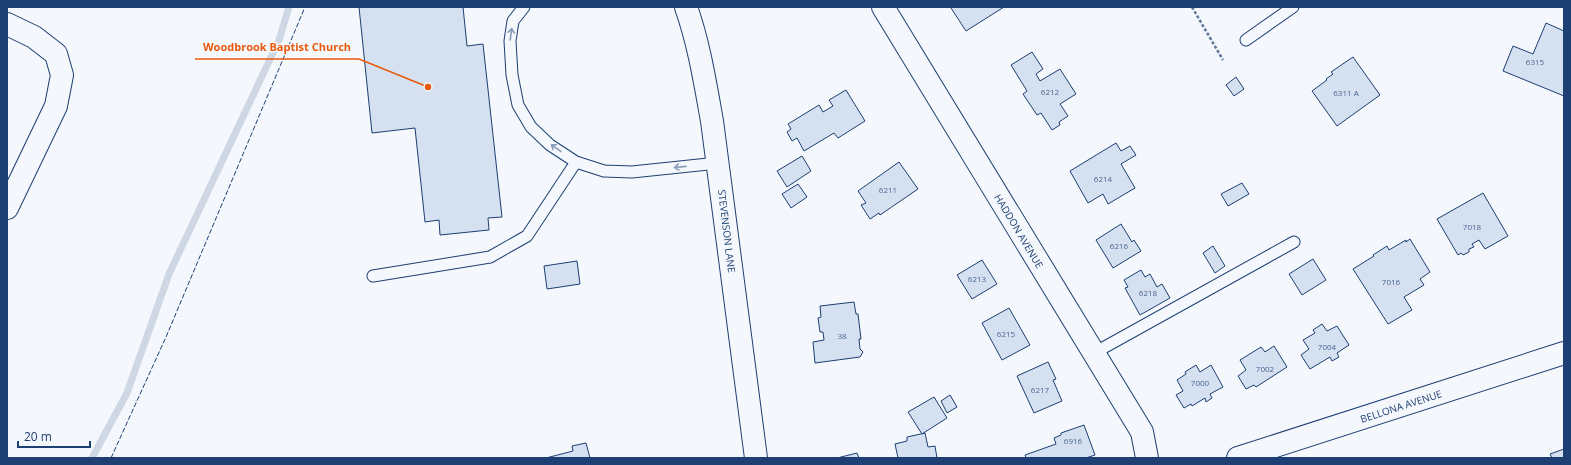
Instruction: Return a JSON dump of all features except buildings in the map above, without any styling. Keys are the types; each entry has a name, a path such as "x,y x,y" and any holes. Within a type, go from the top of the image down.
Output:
{"street":[{"name":"STEVENSON LANE","path":"686,7 693,25 704,74 718,163 756,458"},
{"name":"HADDON AVENUE","path":"883,7 1142,432 1146,458"},
{"path":"7,24 34,37 56,54 62,75 56,106 7,208"},
{"name":"BELLONA AVENUE","path":"1238,458 1564,353"}],"lane":[{"path":"524,7 513,21 510,40 512,75 518,105 530,127 550,145 576,162 604,171 632,172 718,163"},
{"path":"1246,40 1293,7"},
{"path":"373,276 490,257 527,236 576,162"},
{"path":"1094,354 1294,242"}],"path":[{"path":"1192,7 1223,60"}],"waterway":[{"path":"92,458 127,393 169,274 279,40 289,7"}],"fence":[{"path":"111,458 166,337 305,7"}],"place":[{"name":"Woodbrook Baptist Church","path":"428,87"}]}
